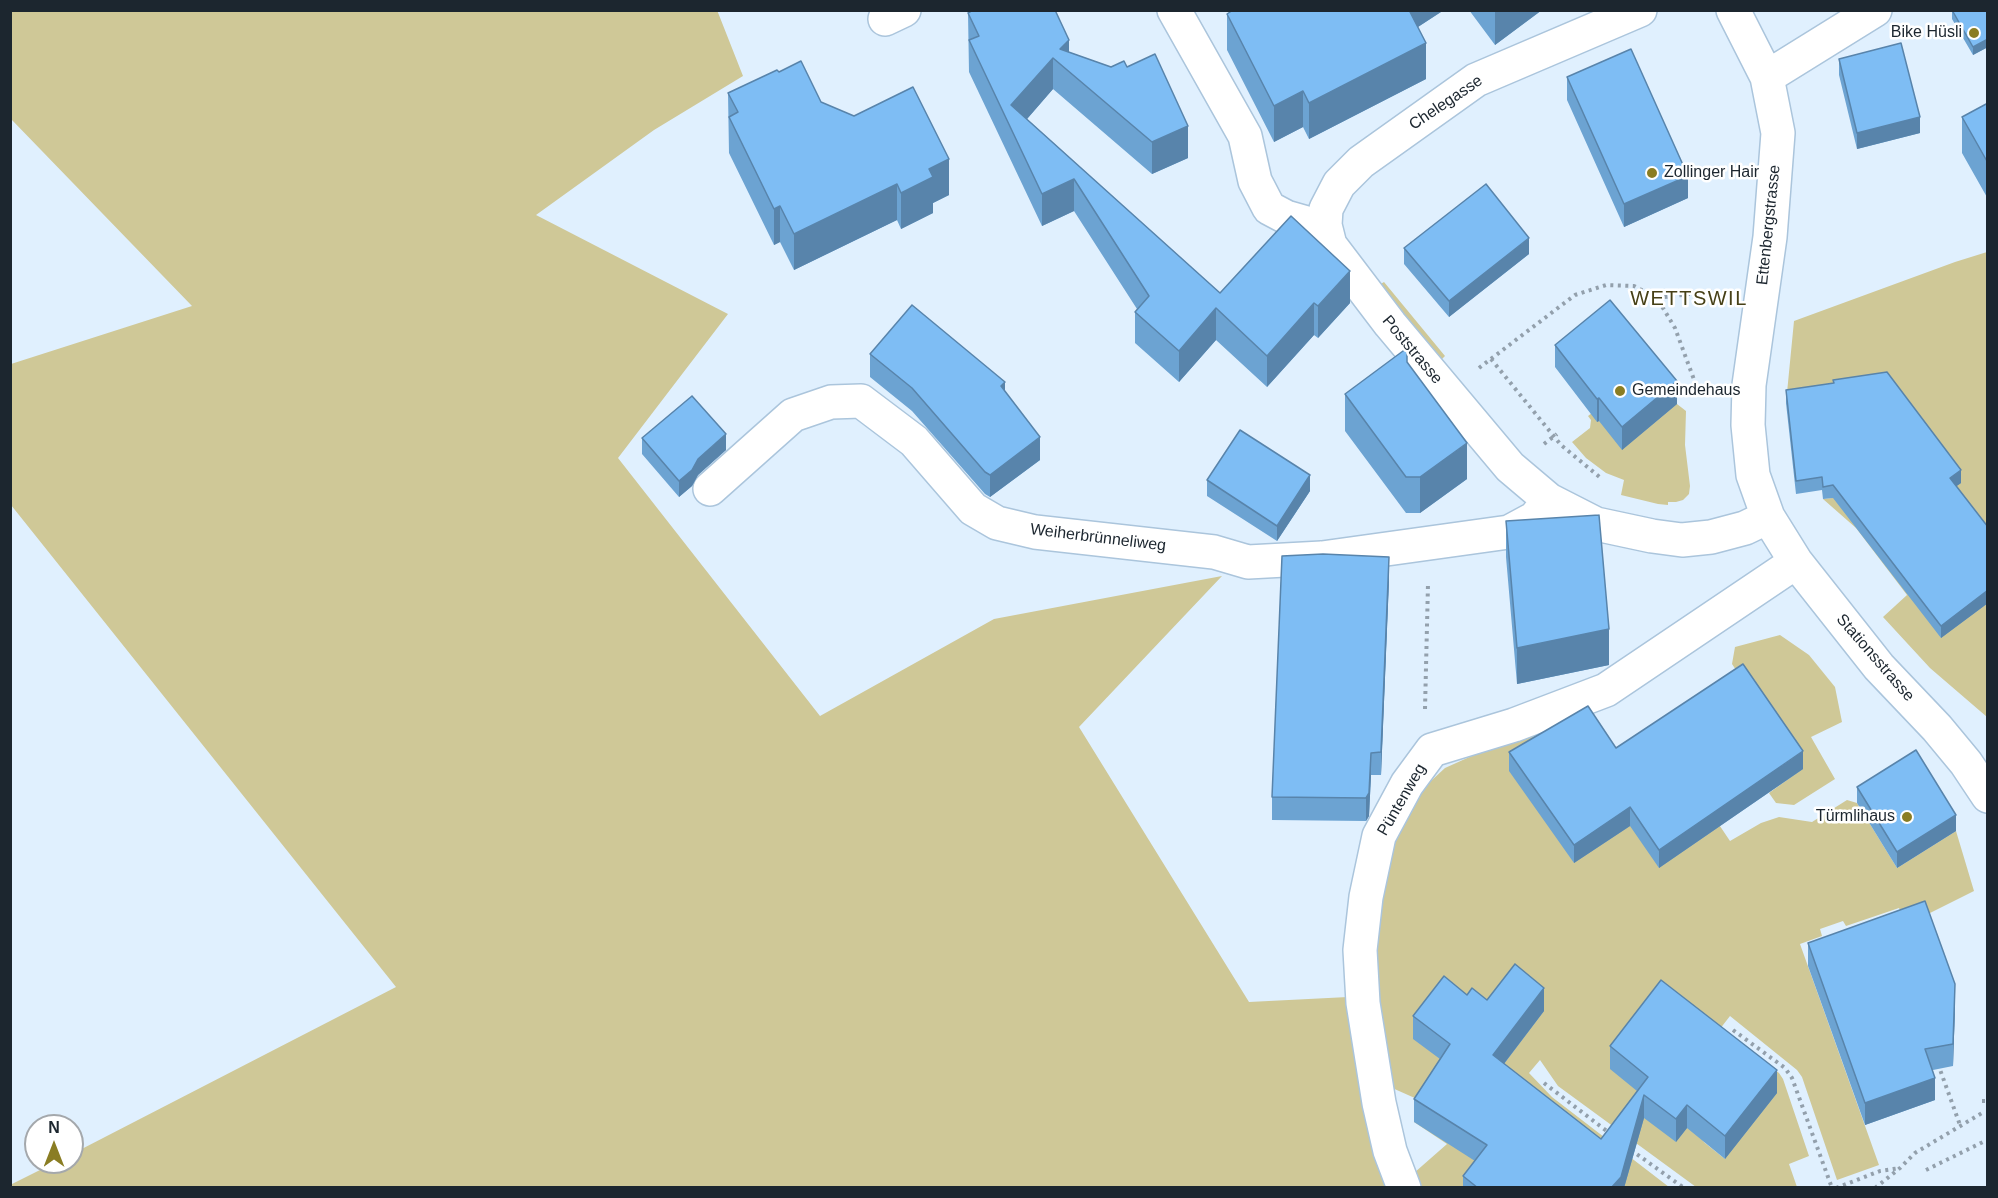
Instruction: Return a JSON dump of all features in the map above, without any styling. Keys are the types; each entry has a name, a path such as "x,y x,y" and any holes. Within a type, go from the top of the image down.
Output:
{"street":[{"path":"1174,10 1245,136 1255,182 1269,208 1307,224 1325,225"},
{"name":"Chelegasse","path":"1325,225 1326,209 1339,184 1360,162 1476,80 1640,10"},
{"name":"Ettenbergstrasse","path":"1733,10 1767,77 1778,132 1770,237 1749,385 1748,425 1753,475 1768,517"},
{"path":"1767,77 1875,10"},
{"name":"Poststrasse","path":"1325,225 1330,245 1390,324 1510,466 1549,500 1596,524 1682,540 1711,537 1745,528 1768,517"},
{"name":"Weiherbrünneliweg","path":"710,489 793,415 831,402 861,401 914,441 973,509 997,523 1035,532 1214,552 1248,562 1322,558 1509,532 1535,519 1549,500"},
{"name":"Stationsstrasse","path":"1768,517 1796,562 1879,667 1937,728 1966,763 1988,796"},
{"name":"Püntenweg","path":"1404,1188 1390,1150 1379,1103 1363,1003 1360,950 1366,897 1379,836 1407,784 1432,750 1533,718 1606,690 1796,562"}],"path":[{"path":"1477,370 1575,295 1606,285 1634,286 1657,298 1675,328 1696,385"},
{"path":"1657,298 1714,291"},
{"path":"1491,359 1556,435 1561,445 1602,479 1609,482"},
{"path":"1550,440 1556,435"},
{"path":"1429,544 1424,727 1432,750"},
{"path":"1733,1030 1785,1068 1792,1078 1834,1188 1880,1171 1900,1168"},
{"path":"1936,1059 1960,1125"},
{"path":"1545,1083 1609,1133"},
{"path":"1875,1188 1915,1153 1982,1113"},
{"path":"1926,1170 1985,1141"},
{"path":"1627,1147 1684,1188"}],"shaded area":[{"path":"717,10 743,76 654,130 536,215 728,314 618,458 820,716 994,619 1222,576 1079,727 1249,1002 1348,997 1390,1187 11,1188 10,1185 32,1174 84,1174 84,1148 396,987 11,505 11,364 192,306 11,119 11,11"},
{"path":"1987,252 1987,717 1930,668 1883,617 1907,595 1856,528 1823,499 1851,496 1786,403 1794,321"},
{"path":"1384,282 1445,356 1441,360 1379,285"},
{"path":"1677,404 1686,411 1685,445 1690,486 1689,494 1683,500 1668,502 1668,505 1621,495 1624,480 1606,473 1586,458 1572,442 1590,428 1591,420 1588,416 1592,413"},
{"path":"1780,635 1809,655 1835,687 1842,722 1811,737 1835,779 1794,805 1776,803 1769,793 1802,769 1732,664 1735,647"},
{"path":"1583,719 1509,771 1687,777 1730,841 1761,823 1779,817 1812,822 1847,800 1857,803 1897,868 1956,831 1974,891 1922,917 1905,921 1899,908 1846,926 1843,921 1820,929 1822,936 1800,944 1879,1165 1837,1180 1802,1077 1797,1070 1730,1016 1716,1034 1652,1096 1638,1113 1689,1125 1705,1143 1725,1159 1731,1058 1744,1044 1783,1079 1809,1156 1789,1164 1797,1187 1696,1187 1558,1086 1540,1060 1529,1073 1552,1097 1669,1187 1409,1187 1406,1180 1447,1144 1414,1122 1426,1103 1381,1083 1371,948 1378,900 1399,826 1419,792 1445,768 1485,750"}],"building":[{"path":"973,10 1055,10 1069,40 1060,49 1111,67 1124,61 1127,67 1155,54 1188,126 1152,142 1053,58 1011,105 1220,293 1291,216 1350,271 1318,306 1314,303 1267,356 1216,308 1179,351 1135,312 1149,296 1074,179 1042,194 969,40 979,36 968,13"},
{"path":"1233,10 1409,10 1426,43 1309,103 1303,91 1274,106 1227,14"},
{"name":"Bike Hüsli","path":"1952,10 1988,10 1988,39 1973,47"},
{"path":"1901,43 1920,117 1857,133 1839,59"},
{"path":"1631,49 1688,176 1624,204 1567,77"},
{"path":"801,61 821,102 854,116 913,87 949,159 929,169 933,177 901,193 897,184 794,234 780,206 774,209 729,117 738,112 728,93"},
{"path":"1988,103 1988,163 1962,117"},
{"path":"1486,184 1529,238 1449,301 1404,248"},
{"path":"1610,300 1677,381 1622,427 1555,345"},
{"path":"912,305 1005,382 1001,386 1040,437 990,475 912,388 870,354"},
{"path":"1407,348 1407,362 1467,443 1420,477 1406,477 1345,394"},
{"path":"1887,372 1961,470 1950,478 1988,527 1988,590 1941,626 1833,485 1823,487 1822,477 1796,481 1786,390"},
{"path":"692,396 726,434 698,459 692,470 679,481 642,438"},
{"path":"1240,430 1310,475 1277,526 1207,480"},
{"path":"1599,515 1609,629 1517,648 1506,521"},
{"path":"1323,554 1389,557 1381,752 1371,753 1369,793 1366,798 1272,797 1282,556"},
{"path":"1743,664 1803,751 1659,850 1630,807 1574,845 1509,752 1588,706 1616,748"},
{"name":"Türmlihaus","path":"1916,750 1956,815 1897,852 1857,787"},
{"path":"1925,901 1955,984 1953,1044 1925,1049 1935,1078 1865,1103 1808,943"},
{"path":"1515,964 1544,988 1493,1055 1601,1139 1648,1077 1610,1046 1661,980 1777,1070 1725,1136 1687,1105 1676,1119 1644,1095 1621,1177 1611,1188 1478,1188 1463,1176 1487,1145 1414,1099 1450,1044 1413,1016 1444,976 1467,995 1472,988 1487,1000"}],"place":[{"name":"Bike Hüsli","path":"1974,33"},
{"name":"Zollinger Hair","path":"1652,173"},
{"name":"Gemeindehaus","path":"1620,391"},
{"name":"Türmlihaus","path":"1907,817"}],"district":[{"name":"WETTSWIL","path":"1689,299"}]}
